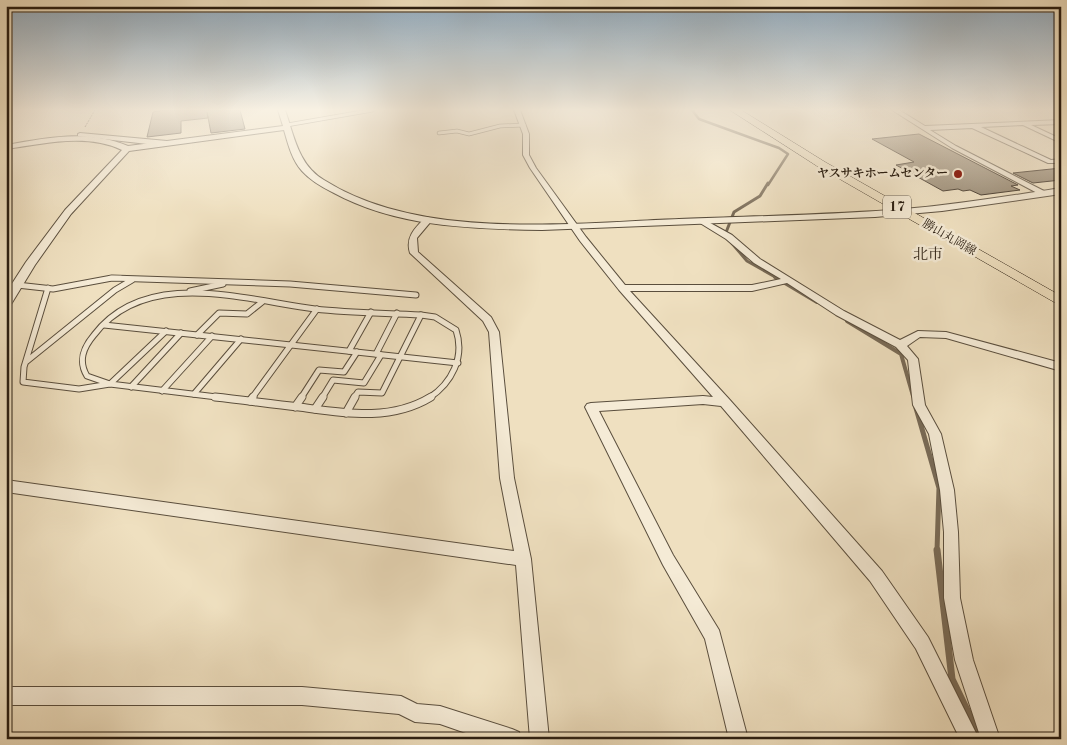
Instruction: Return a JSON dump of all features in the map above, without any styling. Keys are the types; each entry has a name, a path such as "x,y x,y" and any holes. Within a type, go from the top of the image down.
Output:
{"main road":[{"name":"勝山丸岡線","path":"792,145 1061,302"}],"street":[{"path":"6,147 27,145"},
{"path":"116,145 127,150 162,145"},
{"path":"294,145 302,166 320,182 345,196 372,207 446,222 499,226 703,221 905,212 1061,191"},
{"path":"525,145 526,155 533,168 573,225 622,288 725,402 876,576 922,642 970,739"},
{"path":"952,145 1044,194"},
{"path":"1013,145 1050,162 1061,161"},
{"path":"6,303 68,212 127,150"},
{"path":"429,219 412,238 411,246 414,253 487,319 494,332 507,478 523,559 540,739"},
{"path":"703,221 730,237 757,261 840,313 900,345 913,359 918,405 935,434 946,490 951,532 954,606 964,660 991,739"},
{"path":"622,288 752,288 789,280"},
{"path":"900,345 918,334 946,335 1061,367"},
{"path":"725,402 703,400 591,407 668,560 713,636 739,739"},
{"path":"6,486 523,559"},
{"path":"6,696 302,696 401,705 416,713 440,715 512,739"}],"lane":[{"path":"17,285 48,288 112,278 290,284 416,295"},
{"path":"111,293 112,278"},
{"path":"26,361 123,283 134,279"},
{"path":"182,292 317,309 420,314 435,317 456,330 461,348 458,363 450,378 438,392 423,403 401,411 379,415 346,413 130,387 110,384 87,376 82,366 82,355 87,343 104,325 132,306 154,296 232,282"},
{"path":"48,288 26,361 23,382 79,389 110,384 166,331"},
{"path":"197,335 219,313 247,314 262,302"},
{"path":"250,401 317,309"},
{"path":"349,351 371,312"},
{"path":"315,409 333,380 364,384 397,313"},
{"path":"346,413 358,392 382,393 420,314"},
{"path":"104,325 458,363"},
{"path":"130,387 181,333"},
{"path":"162,391 212,336"},
{"path":"194,394 241,339"},
{"path":"295,406 319,370 344,372 357,352"}],"building":[{"path":"883,145 940,145 1018,185 1011,186 1020,190 981,195 970,190 943,191 896,165 914,162"},
{"path":"1061,168 1061,180 1033,183 1013,173"}],"waterway":[{"path":"768,185 788,154 770,145"},
{"path":"725,235 734,212 760,196 768,183"},
{"path":"730,241 747,261 777,278"},
{"path":"775,277 817,302"},
{"path":"847,321 901,354 913,396"},
{"path":"916,408 939,488 937,550"},
{"path":"937,550 952,679 981,739"}],"place":[{"name":"ヤスサキホームセンター","path":"958,174"}],"district":[{"name":"北市","path":"928,255"}]}
